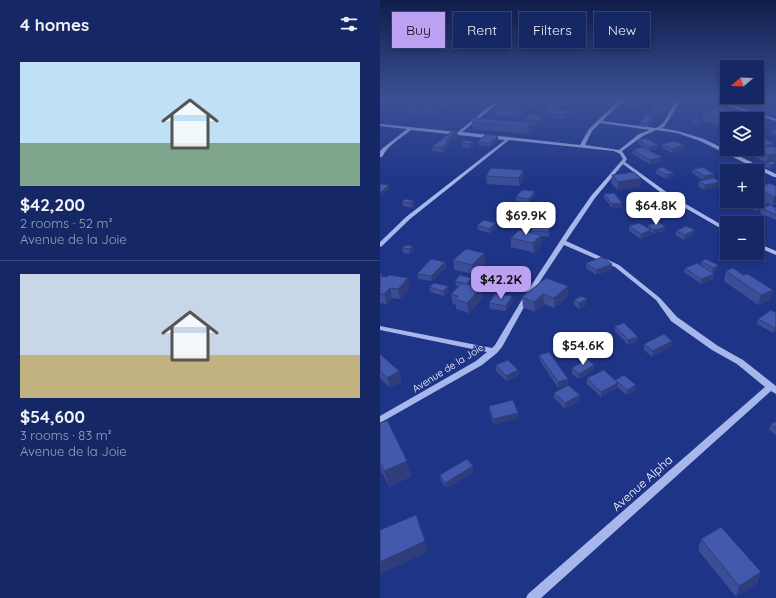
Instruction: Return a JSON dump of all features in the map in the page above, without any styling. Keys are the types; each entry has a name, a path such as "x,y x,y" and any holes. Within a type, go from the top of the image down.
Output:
{"street":[{"path":"380,156 387,147 411,128 460,132 508,139 620,151 625,156 623,162 670,197 720,226"},
{"path":"460,132 465,128"},
{"path":"582,146 593,128"},
{"path":"641,128 678,132 702,140 776,176"},
{"path":"620,151 641,135 659,128"},
{"path":"380,245 408,218 508,139"},
{"name":"Avenue de la Joie","path":"380,420 479,364 494,351 502,341 526,298 593,197 623,162"},
{"path":"563,242 617,266 658,299 674,319 715,348 740,362 773,389"},
{"path":"764,248 776,254"},
{"path":"380,328 494,351"},
{"name":"Avenue Alpha","path":"532,598 773,389"}],"building":[{"path":"452,131 457,131 446,141 449,141 442,148 432,147"},
{"path":"486,134 498,136 490,143 478,142"},
{"path":"646,138 658,145 649,147 638,140"},
{"path":"764,138 774,144 764,145"},
{"path":"465,140 473,141 470,144 461,143"},
{"path":"674,141 684,145 672,149 662,144"},
{"path":"772,146 776,148 776,154 768,155 764,153 764,148"},
{"path":"642,147 662,157 650,160 633,150"},
{"path":"772,161 776,163 770,165 766,163"},
{"path":"662,167 674,173 667,175 656,170"},
{"path":"703,167 714,174 704,176 693,169"},
{"path":"491,168 523,170 519,178 486,176"},
{"path":"634,172 641,178 618,182 612,175"},
{"path":"714,178 720,182 705,185 699,181"},
{"path":"769,183 776,186 776,196 774,197 764,192 764,185"},
{"path":"380,185 389,185 380,193"},
{"path":"522,190 535,191 529,199 516,197"},
{"path":"614,193 622,203 612,204 604,194"},
{"path":"405,199 414,201 411,203 402,202"},
{"path":"770,205 776,208 776,215 761,208"},
{"path":"484,220 496,223 489,229 477,225"},
{"path":"659,222 665,227 654,230 648,225"},
{"path":"639,223 651,230 641,234 629,226"},
{"path":"533,226 550,227 548,232 531,231"},
{"path":"686,226 695,230 685,235 676,231"},
{"path":"519,230 541,235 533,243 511,238"},
{"path":"406,245 413,246 409,249 402,248"},
{"path":"466,249 484,253 472,265 453,260"},
{"path":"602,257 612,264 596,270 586,263"},
{"path":"431,259 445,262 431,276 417,274"},
{"path":"706,259 718,265 713,268 701,261"},
{"path":"697,263 714,274 701,279 685,268"},
{"path":"733,268 743,275 748,274 773,290 761,295 726,271"},
{"path":"389,275 408,278 398,289 390,288 384,294 380,294 380,276 387,277"},
{"path":"460,275 472,278 466,284 455,281"},
{"path":"546,278 568,286 554,298 543,294 534,302 522,297"},
{"path":"434,283 448,286 443,291 429,287"},
{"path":"462,283 481,288 467,303 455,299 458,296 451,294"},
{"path":"495,294 512,296 506,306 489,303"},
{"path":"581,296 587,299 579,303 574,300"},
{"path":"771,310 776,313 775,328 758,319"},
{"path":"624,323 638,337 628,340 615,326"},
{"path":"664,334 672,341 653,351 644,344"},
{"path":"549,352 568,379 558,382 539,355"},
{"path":"380,354 399,371 387,378 380,371"},
{"path":"587,359 594,365 579,374 572,368"},
{"path":"508,360 518,370 506,376 496,365"},
{"path":"604,370 618,383 601,392 587,378"},
{"path":"624,375 636,385 627,390 615,380"},
{"path":"568,385 580,395 565,403 554,393"},
{"path":"513,400 518,413 493,419 489,406"},
{"path":"387,420 407,461 384,471 380,462 380,423"},
{"path":"776,421 776,428 771,424"},
{"path":"467,459 473,466 445,483 440,475"},
{"path":"416,515 425,541 380,562 380,530"},
{"path":"721,527 761,572 739,586 701,539"}]}
